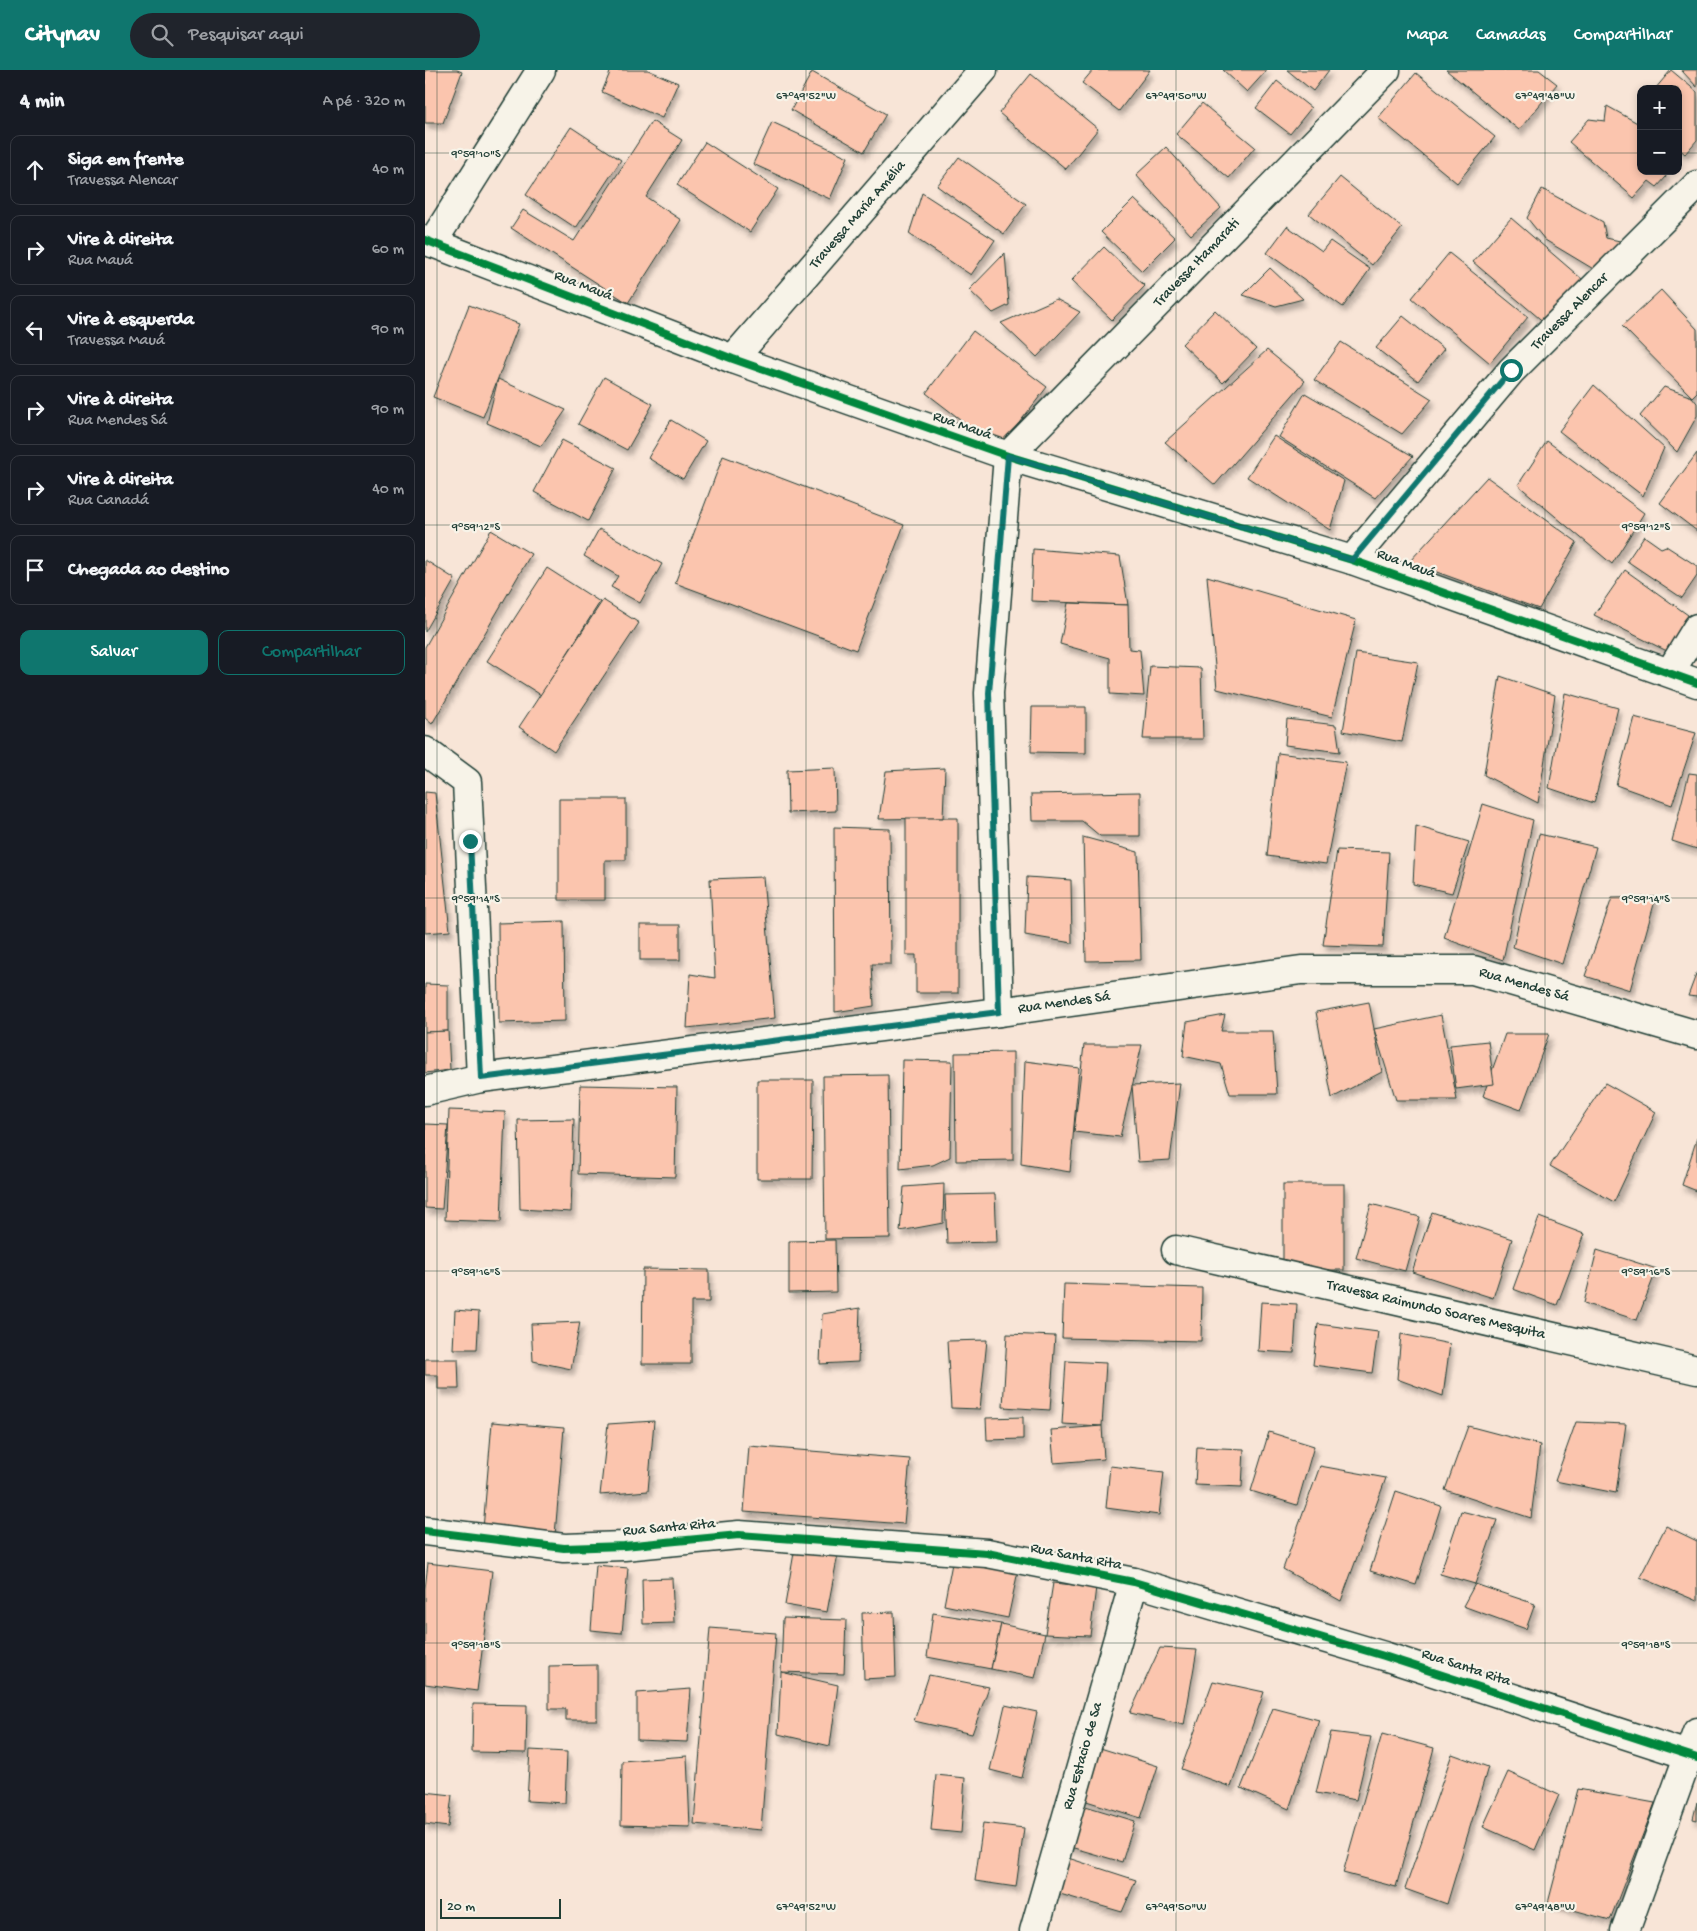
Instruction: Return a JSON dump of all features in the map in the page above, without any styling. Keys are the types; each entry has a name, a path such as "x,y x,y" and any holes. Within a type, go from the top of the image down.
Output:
{"street":[{"path":"429,241 541,70"},
{"name":"Travessa Maria Amélia","path":"733,359 983,70"},
{"name":"Travessa Itamarati","path":"1008,456 1386,70"},
{"name":"Travessa Alencar","path":"1352,560 1511,370 1697,184"},
{"name":"Rua Mauá","path":"429,241 733,359 1008,456 1352,560 1697,683"},
{"path":"999,1012 989,693 1008,456"},
{"path":"1670,672 1697,628"},
{"path":"425,751 467,782 481,1078"},
{"name":"Rua Mendes Sá","path":"425,1091 481,1078 999,1012 1301,970 1473,970 1697,1035"},
{"name":"Travessa Raimundo Soares Mesquita","path":"1175,1250 1697,1370"},
{"name":"Rua Santa Rita","path":"425,1531 565,1548 624,1546 739,1535 987,1553 1134,1582 1694,1748"},
{"name":"Rua Estacio de Sa","path":"1034,1931 1045,1886 1134,1582"},
{"path":"1625,1931 1694,1748"}],"building":[{"path":"425,70 457,70 462,72 443,123 425,123"},
{"path":"611,70 648,70 678,83 662,118 602,92"},
{"path":"1093,70 1150,70 1119,111 1082,83"},
{"path":"1223,70 1267,70 1247,92"},
{"path":"1287,70 1329,70 1313,91"},
{"path":"1446,70 1539,70 1557,84 1519,130"},
{"path":"1671,70 1697,92 1697,140 1685,154 1682,151 1682,85 1658,85"},
{"path":"1681,70 1697,70 1697,87"},
{"path":"812,72 886,114 864,152 791,110"},
{"path":"1416,73 1495,137 1457,183 1378,118"},
{"path":"1031,74 1098,129 1066,169 999,113"},
{"path":"1277,81 1311,108 1290,134 1256,108"},
{"path":"1202,103 1255,147 1229,178 1176,134"},
{"path":"1607,106 1637,123 1637,175 1665,175 1666,177 1657,187 1649,181 1634,198 1569,142 1589,119 1605,121"},
{"path":"652,121 682,140 646,197 681,220 628,303 511,228 523,210 574,241"},
{"path":"772,122 848,157 830,199 753,164"},
{"path":"571,127 621,160 576,228 526,195"},
{"path":"705,142 778,189 750,232 677,185"},
{"path":"1166,147 1221,208 1191,235 1136,175"},
{"path":"959,157 1026,204 1004,234 937,186"},
{"path":"1340,177 1402,228 1372,265 1309,214"},
{"path":"1542,189 1603,222 1606,238 1620,241 1600,273 1545,240 1527,218"},
{"path":"922,193 995,240 971,275 909,234"},
{"path":"1134,199 1175,238 1142,271 1101,232"},
{"path":"1511,218 1583,280 1546,324 1473,262"},
{"path":"1287,226 1322,251 1330,241 1370,269 1343,307 1267,253"},
{"path":"1104,247 1145,286 1112,320 1071,281"},
{"path":"1005,253 1009,305 993,313 969,290"},
{"path":"1449,253 1528,317 1490,363 1412,298"},
{"path":"1270,268 1303,299 1276,306 1243,295"},
{"path":"1661,290 1697,329 1697,392 1692,397 1622,326"},
{"path":"1056,299 1080,312 1037,357 1001,323"},
{"path":"469,305 519,324 483,417 433,397"},
{"path":"1215,310 1256,349 1223,383 1182,344"},
{"path":"1403,316 1444,349 1418,381 1376,348"},
{"path":"973,331 1047,387 999,449 926,393"},
{"path":"1341,342 1432,399 1402,434 1314,380"},
{"path":"1267,350 1305,381 1215,485 1165,442"},
{"path":"604,377 653,404 627,450 578,424"},
{"path":"498,379 566,410 541,446 487,423"},
{"path":"1594,385 1664,448 1643,496 1559,431"},
{"path":"1664,387 1692,397 1697,403 1697,416 1677,452 1640,416"},
{"path":"1305,393 1413,456 1375,498 1279,437"},
{"path":"671,420 706,441 683,479 648,458"},
{"path":"1274,436 1344,481 1330,530 1247,477"},
{"path":"562,440 616,468 588,521 534,492"},
{"path":"1547,441 1644,513 1612,564 1518,485"},
{"path":"1697,453 1697,531 1660,503"},
{"path":"723,456 904,525 856,650 675,583"},
{"path":"1487,477 1577,542 1539,609 1409,562"},
{"path":"599,529 662,564 640,603 611,587 618,576 584,556"},
{"path":"491,530 531,554 432,724 425,718 425,647"},
{"path":"1644,536 1661,548 1666,546 1697,566 1697,576 1682,598 1627,561"},
{"path":"1033,549 1120,556 1128,605 1031,601"},
{"path":"425,560 455,579 425,632"},
{"path":"547,568 600,602 541,695 487,661"},
{"path":"1625,570 1688,615 1669,652 1594,615"},
{"path":"1207,576 1356,620 1332,717 1217,689"},
{"path":"603,600 639,623 554,751 519,727"},
{"path":"1068,603 1128,605 1129,649 1140,650 1144,696 1110,694 1110,658 1060,644"},
{"path":"1356,653 1418,662 1402,742 1343,731"},
{"path":"1150,666 1201,668 1203,739 1143,739"},
{"path":"1500,676 1555,695 1538,803 1484,775"},
{"path":"1565,693 1618,708 1594,803 1549,788"},
{"path":"1032,707 1086,707 1086,753 1031,752"},
{"path":"1634,717 1696,733 1672,805 1616,785"},
{"path":"1287,719 1336,725 1340,752 1285,745"},
{"path":"1278,753 1346,762 1326,864 1267,856"},
{"path":"835,768 836,811 788,813 787,770"},
{"path":"945,768 943,818 879,819 886,771"},
{"path":"1689,773 1697,774 1697,849 1672,841"},
{"path":"425,792 435,793 450,931 425,933"},
{"path":"1140,792 1140,836 1100,836 1082,821 1032,821 1031,794"},
{"path":"559,799 626,799 626,860 605,860 605,900 559,900"},
{"path":"1483,804 1533,820 1503,960 1444,938"},
{"path":"906,818 958,818 958,993 916,993 916,955 906,955"},
{"path":"1416,826 1469,842 1452,893 1413,884"},
{"path":"834,827 890,829 891,964 872,964 874,1006 835,1012"},
{"path":"1539,834 1596,847 1562,964 1513,947"},
{"path":"1083,837 1138,852 1141,960 1086,961"},
{"path":"1337,850 1389,852 1383,947 1323,945"},
{"path":"763,877 775,1018 687,1028 690,974 715,978 710,879"},
{"path":"1027,877 1071,880 1072,943 1025,935"},
{"path":"1656,897 1630,990 1585,976 1612,898"},
{"path":"564,921 565,1021 499,1023 498,923"},
{"path":"640,925 680,925 680,960 640,960"},
{"path":"1697,972 1697,997 1688,996"},
{"path":"425,984 448,985 448,1031 425,1032"},
{"path":"1369,1002 1382,1072 1332,1098 1316,1012"},
{"path":"1225,1015 1221,1031 1273,1031 1277,1094 1230,1094 1221,1064 1183,1056 1187,1022"},
{"path":"1441,1015 1457,1100 1396,1100 1374,1029"},
{"path":"448,1031 450,1070 425,1073 425,1032"},
{"path":"1505,1034 1549,1034 1521,1110 1483,1096"},
{"path":"1488,1041 1494,1084 1456,1089 1450,1045"},
{"path":"1084,1045 1142,1045 1120,1137 1074,1132"},
{"path":"1013,1052 1013,1160 956,1161 955,1053"},
{"path":"902,1060 952,1061 950,1157 933,1165 900,1169"},
{"path":"1025,1061 1079,1068 1070,1172 1021,1164"},
{"path":"888,1075 890,1238 825,1239 823,1076"},
{"path":"757,1080 813,1080 812,1179 757,1179"},
{"path":"1180,1083 1170,1160 1138,1162 1132,1085"},
{"path":"1605,1083 1656,1112 1614,1202 1550,1166"},
{"path":"580,1085 677,1087 675,1177 578,1174"},
{"path":"449,1110 505,1112 501,1222 445,1220"},
{"path":"574,1119 571,1212 520,1209 518,1120"},
{"path":"425,1124 448,1125 442,1209 425,1208"},
{"path":"1697,1138 1697,1191 1682,1185"},
{"path":"944,1184 943,1223 900,1231 904,1187"},
{"path":"1283,1184 1344,1184 1344,1270 1283,1270"},
{"path":"995,1194 997,1242 947,1243 945,1195"},
{"path":"1371,1204 1420,1217 1405,1271 1356,1258"},
{"path":"1432,1212 1512,1239 1493,1298 1412,1272"},
{"path":"1539,1217 1584,1234 1557,1305 1513,1289"},
{"path":"835,1240 836,1292 789,1293 789,1241"},
{"path":"1597,1250 1657,1269 1637,1320 1584,1303"},
{"path":"643,1269 709,1270 709,1302 691,1302 691,1364 642,1364"},
{"path":"1064,1284 1202,1288 1201,1341 1062,1338"},
{"path":"1261,1302 1297,1304 1294,1353 1258,1351"},
{"path":"860,1308 858,1362 820,1364 822,1314"},
{"path":"455,1310 479,1312 477,1349 453,1349"},
{"path":"580,1322 571,1369 533,1361 531,1324"},
{"path":"1318,1324 1378,1332 1372,1373 1313,1365"},
{"path":"1007,1334 1055,1336 1050,1410 1003,1407"},
{"path":"1401,1334 1450,1344 1443,1396 1397,1379"},
{"path":"987,1340 980,1409 951,1408 947,1341"},
{"path":"425,1359 458,1359 459,1389 438,1389 438,1375 425,1375"},
{"path":"1066,1361 1106,1363 1102,1426 1062,1424"},
{"path":"1023,1417 1023,1439 987,1440 986,1418"},
{"path":"654,1421 648,1491 600,1495 608,1424"},
{"path":"492,1422 564,1428 555,1535 483,1529"},
{"path":"1576,1422 1626,1424 1616,1493 1555,1481"},
{"path":"1102,1426 1104,1459 1054,1463 1051,1430"},
{"path":"1468,1426 1540,1445 1531,1518 1445,1490"},
{"path":"1269,1432 1314,1446 1297,1505 1251,1491"},
{"path":"749,1446 910,1459 904,1524 744,1512"},
{"path":"1197,1447 1244,1449 1242,1487 1195,1485"},
{"path":"1110,1466 1164,1472 1159,1515 1106,1508"},
{"path":"1320,1466 1386,1478 1341,1601 1283,1569"},
{"path":"1396,1491 1441,1506 1416,1585 1370,1571"},
{"path":"1461,1511 1497,1520 1475,1584 1440,1574"},
{"path":"1666,1526 1697,1541 1697,1601 1640,1577"},
{"path":"795,1547 838,1554 827,1612 785,1605"},
{"path":"953,1558 1018,1571 1008,1618 944,1605"},
{"path":"428,1563 492,1571 477,1691 425,1684 425,1589"},
{"path":"596,1565 628,1568 622,1633 591,1630"},
{"path":"672,1578 674,1623 643,1624 642,1579"},
{"path":"1053,1583 1096,1587 1090,1636 1045,1634"},
{"path":"1475,1584 1535,1604 1526,1629 1463,1606"},
{"path":"894,1612 896,1677 864,1679 862,1613"},
{"path":"933,1613 1001,1624 991,1669 927,1657"},
{"path":"783,1618 846,1620 844,1674 781,1672"},
{"path":"1001,1624 1045,1634 1035,1678 991,1669"},
{"path":"710,1628 776,1633 761,1830 694,1824"},
{"path":"1160,1648 1197,1650 1184,1725 1130,1713"},
{"path":"597,1665 597,1720 566,1720 566,1709 549,1709 549,1666"},
{"path":"781,1672 838,1685 830,1746 778,1734"},
{"path":"929,1675 989,1687 972,1734 914,1721"},
{"path":"1213,1681 1264,1692 1231,1787 1181,1769"},
{"path":"691,1689 687,1742 637,1740 637,1693"},
{"path":"473,1704 527,1705 526,1753 472,1752"},
{"path":"1005,1705 1037,1712 1022,1778 990,1770"},
{"path":"1273,1708 1319,1720 1289,1809 1241,1788"},
{"path":"1331,1732 1371,1737 1356,1800 1316,1793"},
{"path":"1382,1734 1434,1748 1396,1887 1343,1873"},
{"path":"1097,1747 1158,1766 1141,1818 1080,1799"},
{"path":"530,1750 567,1752 565,1803 527,1801"},
{"path":"1452,1754 1488,1767 1447,1904 1405,1889"},
{"path":"687,1756 690,1827 621,1825 622,1761"},
{"path":"1508,1772 1559,1795 1535,1850 1483,1827"},
{"path":"936,1775 965,1778 961,1833 931,1830"},
{"path":"1578,1789 1655,1803 1610,1920 1548,1903"},
{"path":"425,1792 452,1795 448,1827 425,1824"},
{"path":"1697,1802 1697,1820 1693,1819"},
{"path":"1079,1804 1135,1821 1122,1862 1067,1846"},
{"path":"983,1823 1024,1828 1016,1887 975,1881"},
{"path":"1062,1856 1136,1880 1122,1912 1053,1892"}],"cycle path":[{"path":"425,240 733,359 1008,456 1352,560 1697,683"},
{"path":"425,1531 564,1548 624,1546 739,1535 987,1553 1134,1582 1384,1656 1697,1758"}],"route":[{"path":"470,841 481,1078 999,1012 989,693 1008,456 1352,560 1511,370"}]}
